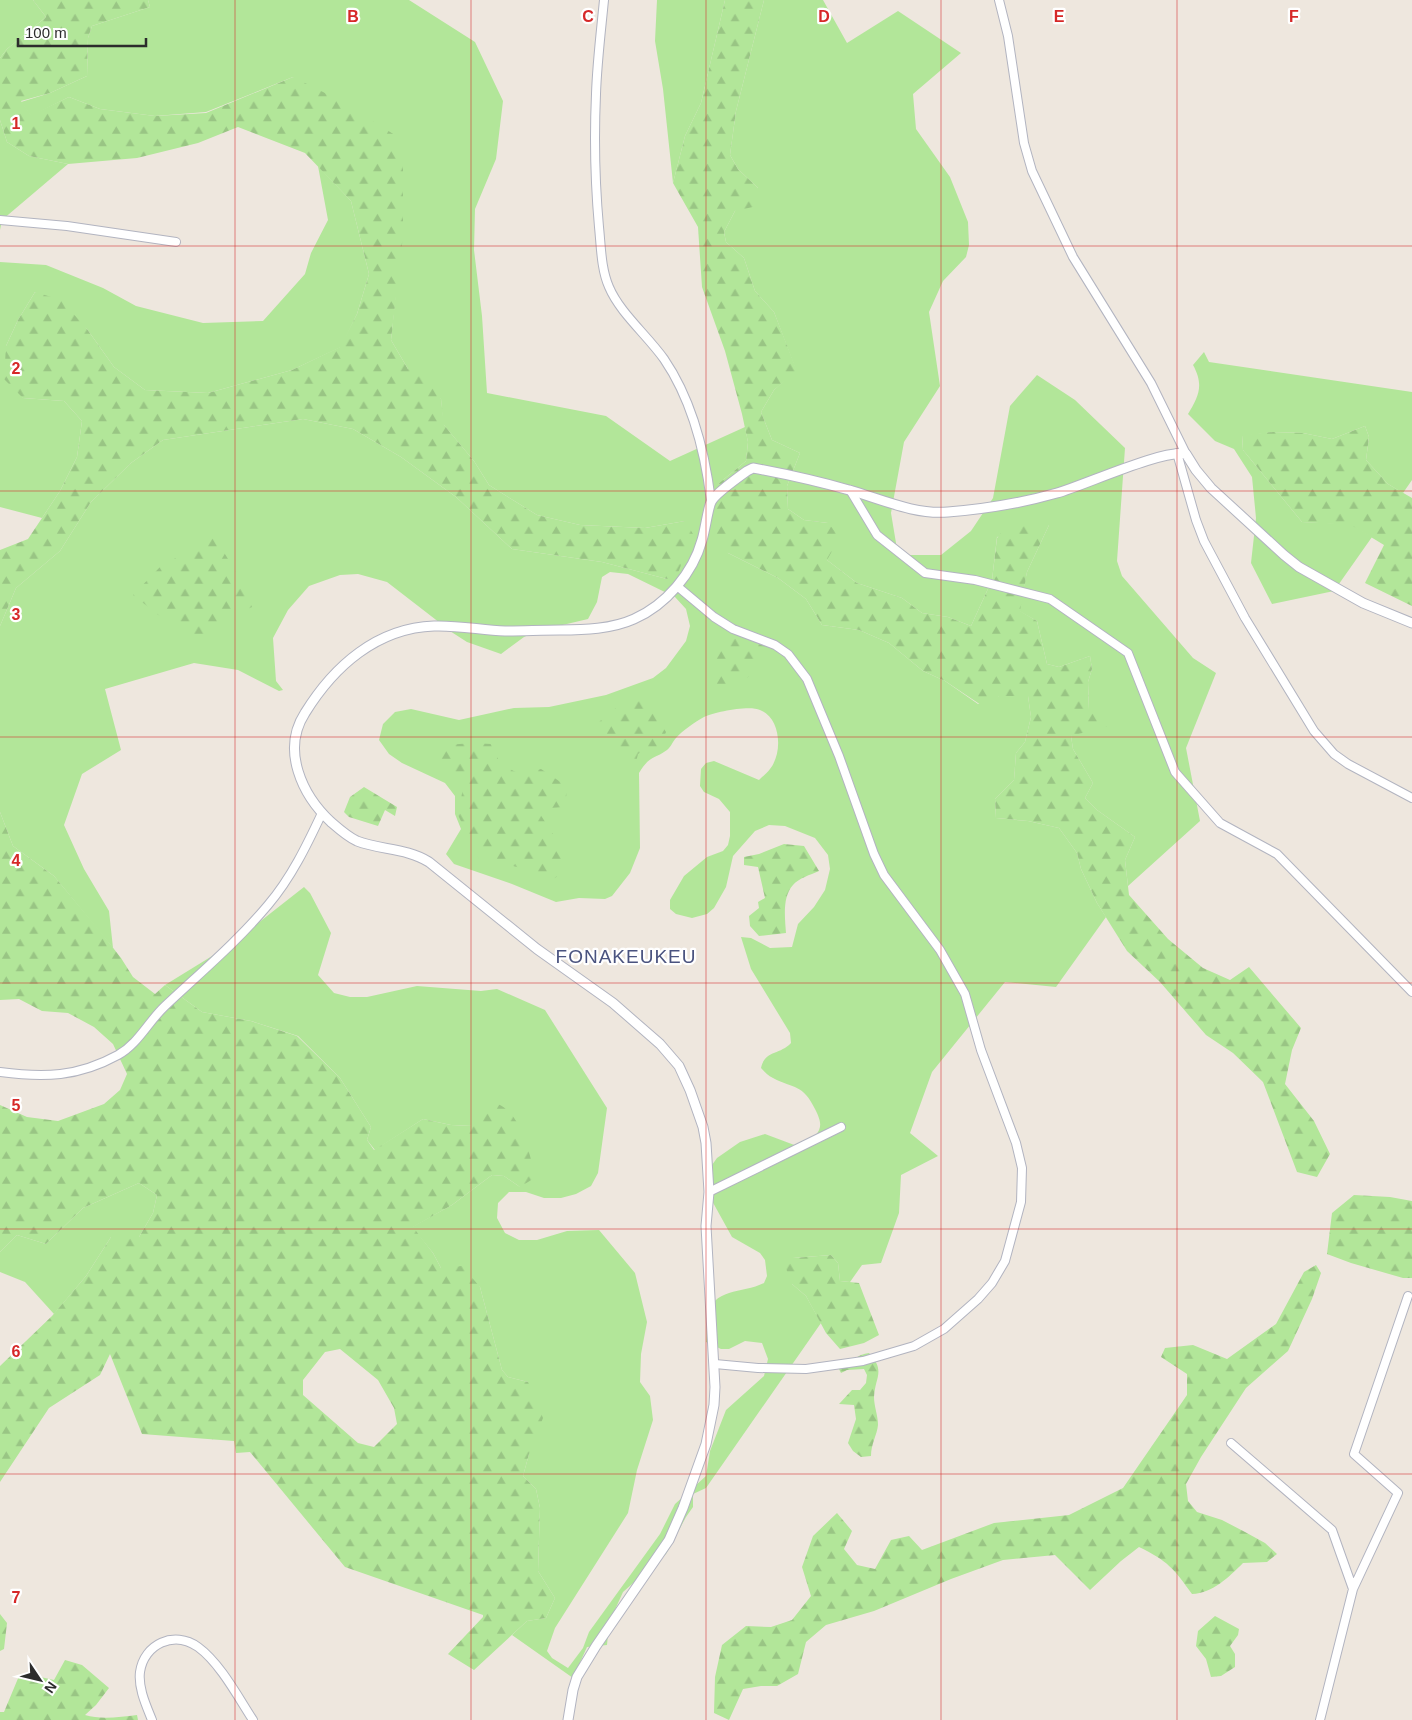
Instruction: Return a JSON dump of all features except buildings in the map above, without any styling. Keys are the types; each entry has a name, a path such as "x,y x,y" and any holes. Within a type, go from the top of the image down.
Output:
{"street":[{"path":"568,1720 573,1690 585,1662 656,1560 677,1523 706,1444 714,1404 715,1364 706,1226 709,1192 706,1143 698,1108 679,1066 660,1044 613,1003 536,948 429,862 415,855 357,841 322,813 305,790 299,777 295,747 298,725 314,699 332,677 351,657 362,649 400,630 435,626 506,631 578,630 618,625 648,612 677,586 689,570 701,545 711,501 693,418 684,396 663,358 616,299 608,286 605,272 595,187 596,94 604,0"},
{"path":"999,0 1008,36 1024,143 1032,171 1073,257 1151,383 1182,454 1196,520 1204,541 1246,618 1314,731 1334,754 1348,764 1412,798"},
{"path":"0,220 67,226 176,242"},
{"path":"711,501 753,468 792,475 924,511 946,512 990,508 1056,494 1137,465 1182,454"},
{"path":"1182,454 1211,488 1299,567 1363,603 1412,623"},
{"path":"850,490 877,535 925,573 975,580 1050,599 1128,653 1175,772 1220,823 1277,854 1412,992"},
{"path":"677,586 714,617 733,629 775,645 788,654 799,666 807,680 839,756 874,854 884,875 940,950 965,994 981,1050 1016,1143 1022,1168 1021,1202 1005,1261 999,1273 983,1294 944,1329 914,1346 864,1361 806,1369 758,1368 715,1364"},
{"path":"0,1072 35,1075 74,1073 107,1061 129,1048 153,1018 203,972 269,904 294,868 322,813"},
{"path":"709,1192 841,1127"},
{"path":"1320,1720 1353,1589 1398,1493 1354,1454 1408,1296"},
{"path":"1231,1444 1332,1530 1353,1589"},
{"path":"152,1720 141,1688 140,1673 143,1661 147,1652 156,1644 166,1640 176,1640 187,1641 210,1657 253,1720"}],"green space":[{"path":"0,0 33,0 46,17 7,49 0,58"},
{"path":"33,0 148,0 150,7 92,26 88,38 87,76 50,93 21,101 31,115 69,97 100,109 155,116 206,113 293,77 341,101 398,137 403,167 403,236 391,340 408,369 429,372 441,399 444,425 474,461 489,485 537,515 580,525 645,528 685,521 693,534 678,573 667,579 602,562 512,549 456,497 401,457 353,429 303,419 163,440 131,463 91,502 60,551 16,588 0,626 0,550 28,539 60,491 77,457 82,421 64,401 23,398 4,379 6,346 18,320 35,292 61,300 87,329 114,367 145,390 208,393 292,370 340,347 357,314 369,274 351,201 305,153 238,127 198,143 137,158 68,164 29,156 7,142 0,120 0,58 7,49 46,17"},
{"path":"148,0 409,0 475,42 503,101 496,159 475,209 474,250 482,316 487,393 606,416 670,461 745,427 748,442 746,461 718,484 728,553 778,578 806,599 822,625 859,630 889,643 923,671 945,681 978,704 999,696 1028,696 1031,717 1025,742 1016,753 1014,780 995,799 996,818 1028,821 1059,828 1077,853 1081,869 1097,903 1106,917 1056,987 1005,982 932,1072 910,1133 938,1156 901,1175 899,1213 881,1263 862,1265 850,1282 840,1281 838,1263 831,1255 793,1258 792,1284 806,1296 821,1323 706,1488 693,1494 693,1507 666,1554 623,1592 609,1623 607,1645 587,1647 573,1678 512,1635 527,1621 546,1618 555,1598 538,1571 540,1508 536,1489 523,1476 529,1454 528,1382 508,1377 502,1370 480,1287 441,1268 433,1253 412,1227 452,1205 492,1175 504,1176 520,1187 472,1126 451,1125 423,1119 375,1150 367,1140 371,1127 340,1078 298,1036 251,1021 202,1012 165,985 230,945 304,887 310,893 331,933 318,975 334,993 350,997 367,997 417,986 481,991 497,989 545,1010 607,1108 598,1173 591,1186 576,1194 561,1198 544,1198 526,1192 509,1192 498,1203 497,1218 505,1233 519,1240 537,1240 567,1231 599,1230 635,1273 647,1322 641,1354 640,1382 650,1396 653,1420 637,1470 628,1513 555,1628 547,1651 552,1658 568,1668 583,1648 589,1632 660,1534 675,1504 706,1476 710,1451 726,1410 764,1376 768,1359 762,1343 745,1341 729,1349 721,1349 706,1342 707,1318 710,1308 715,1301 729,1293 764,1283 767,1276 765,1260 760,1253 732,1237 711,1199 712,1165 717,1158 740,1142 765,1134 805,1149 819,1130 820,1122 818,1116 806,1095 797,1088 771,1077 761,1068 769,1055 787,1047 791,1043 790,1033 751,969 741,937 751,938 770,948 792,947 798,924 814,907 825,890 830,869 828,855 815,838 785,826 769,825 755,831 733,856 726,887 714,908 707,914 692,918 676,914 670,909 670,900 684,876 707,857 723,851 728,845 730,836 730,812 719,799 704,792 700,786 701,769 706,763 714,761 759,780 774,762 778,745 776,728 767,714 760,710 748,708 724,711 704,717 686,729 668,749 649,760 643,767 639,773 640,848 630,873 612,896 605,899 579,898 556,902 512,884 454,864 446,854 461,829 455,814 455,796 445,783 402,763 389,754 379,740 383,724 395,712 411,709 459,720 514,708 549,707 606,695 653,678 666,668 686,641 690,626 686,609 675,597 628,574 610,572 602,577 597,602 588,619 537,631 524,637 501,654 467,642 387,582 358,574 340,575 309,586 288,610 273,638 276,681 283,690 279,691 238,670 194,663 105,689 121,750 82,774 64,825 84,869 109,911 113,948 54,876 13,846 0,812 0,626 16,588 60,551 91,502 131,463 163,440 303,419 353,429 401,457 456,497 512,549 602,562 667,579 685,521 645,528 580,525 537,515 489,485 474,461 443,424 441,399 408,369 391,340 396,291 293,77 206,112 155,116 100,109 69,97 31,116 21,102 50,93 87,76 88,38 92,26 150,7"},
{"path":"657,0 725,0 701,103 685,136 673,183 663,89 655,41"},
{"path":"725,0 764,0 736,111 730,155 738,169 758,188 757,206 735,211 724,232 726,242 744,258 755,291 774,312 797,371 774,390 761,412 772,440 800,453 787,486 788,509 804,520 828,523 840,537 827,560 857,583 902,598 922,613 948,617 971,626 992,580 997,538 1008,524 1049,525 1027,572 1020,611 1037,621 1047,664 1059,667 1090,656 1092,669 1088,682 1089,710 1108,726 1071,736 1073,749 1093,783 1085,798 1097,810 1135,837 1125,860 1129,895 1168,939 1203,968 1230,980 1249,967 1301,1028 1292,1050 1285,1084 1314,1121 1330,1154 1317,1177 1297,1172 1263,1082 1233,1053 1206,1035 1160,982 1127,951 1097,903 1081,869 1077,853 1059,828 1028,821 996,818 995,799 1014,780 1016,753 1025,742 1031,717 1028,696 999,696 987,709 945,681 923,671 889,643 859,630 822,625 806,599 778,578 728,553 701,533 705,502 718,484 746,461 748,442 725,351 702,287 698,227 673,183 685,136 701,103"},
{"path":"764,0 823,0 847,43 898,11 961,53 913,94 916,129 950,177 968,222 969,245 966,257 943,281 929,312 940,386 904,442 891,513 898,555 941,555 971,531 993,498 1010,406 1037,375 1075,400 1125,448 1117,561 1122,576 1193,658 1216,673 1186,748 1200,821 1128,886 1125,860 1135,837 1097,810 1085,798 1093,783 1073,749 1071,736 1089,710 1088,682 1092,669 1090,656 1059,667 1047,664 1037,621 1019,611 1027,572 1049,525 997,537 992,580 971,626 948,617 922,613 902,598 857,583 827,560 828,523 804,520 788,509 787,486 800,453 772,440 761,412 774,390 796,370 774,312 755,291 744,258 726,242 724,232 735,211 758,188 738,169 730,155 736,111"},
{"path":"0,120 7,142 29,156 68,164 2,220 0,230"},
{"path":"318,166 351,201 369,274 357,314 341,347 292,370 208,393 145,390 114,367 87,329 35,292 18,320 6,346 23,398 64,401 82,421 77,457 60,491 42,518 0,507 0,262 46,265 103,288 136,306 203,323 263,321 305,274 311,253 328,220"},
{"path":"1204,352 1209,362 1412,392 1412,480 1403,493 1388,484 1366,460 1369,437 1365,426 1332,439 1303,433 1273,432 1242,436 1243,450 1302,522 1351,524 1372,537 1334,591 1272,604 1251,563 1256,518 1252,477 1234,449 1215,441 1188,414 1199,390 1198,379 1193,365"},
{"path":"1365,426 1369,437 1366,460 1388,484 1412,498 1412,606 1365,583 1384,545 1351,525 1302,522 1243,450 1242,435 1273,432 1303,433 1332,439"},
{"path":"214,536 242,582 252,607 217,624 194,643 133,595 160,567"},
{"path":"723,637 754,637 771,650 758,668 747,678 734,686 716,688 713,668 717,650"},
{"path":"632,699 646,701 666,732 659,749 645,749 638,754 634,770 598,723 611,711"},
{"path":"491,744 501,765 520,774 541,769 568,787 564,807 549,808 540,814 567,856 561,874 538,889 529,870 505,864 480,861 458,815 463,788 453,771 438,768 446,745"},
{"path":"364,787 397,807 395,816 385,810 378,826 349,817 344,812 350,797"},
{"path":"0,812 13,846 54,876 100,931 133,977 155,994 165,985 202,1012 251,1021 297,1036 340,1078 371,1127 367,1140 374,1150 423,1119 451,1125 472,1126 482,1103 498,1104 513,1116 519,1125 527,1146 536,1177 520,1187 504,1176 492,1175 452,1205 413,1227 433,1253 441,1268 462,1266 480,1287 502,1370 508,1377 528,1382 543,1418 523,1476 536,1489 540,1508 538,1571 555,1598 546,1618 527,1621 474,1670 448,1654 483,1615 345,1567 250,1452 236,1453 234,1441 142,1434 110,1354 100,1375 49,1408 0,1482 0,1366 52,1316 86,1276 111,1237 139,1237 153,1213 157,1195 139,1183 83,1208 46,1244 17,1235 0,1252 0,1105 27,1117 58,1121 104,1104 120,1090 127,1074 113,1044 94,1027 68,1013 42,1011 19,999 0,1000","holes":["340,1349 378,1380 394,1408 397,1424 374,1447 358,1443 303,1395 303,1380 325,1352"]},
{"path":"784,844 804,846 819,871 798,880 789,890 785,908 786,933 759,936 750,926 749,916 759,908 758,902 765,898 758,867 744,865 744,857 759,854"},
{"path":"139,1183 157,1195 153,1213 139,1237 111,1237 86,1276 54,1314 25,1282 0,1272 0,1252 17,1235 46,1244 83,1208"},
{"path":"1354,1195 1390,1197 1412,1201 1412,1278 1403,1278 1327,1254 1332,1213"},
{"path":"831,1255 838,1263 840,1281 859,1283 879,1335 864,1343 840,1349 826,1333 806,1296 792,1284 785,1266 793,1258"},
{"path":"1316,1265 1321,1273 1312,1299 1288,1351 1246,1388 1201,1457 1186,1484 1188,1501 1197,1512 1222,1520 1245,1532 1265,1543 1277,1554 1267,1562 1243,1563 1214,1587 1207,1591 1192,1594 1170,1566 1139,1547 1090,1590 1055,1555 1003,1560 874,1611 826,1625 806,1642 798,1674 777,1686 743,1689 729,1720 714,1713 715,1677 722,1645 746,1626 771,1627 792,1620 811,1596 802,1567 813,1536 837,1513 852,1531 844,1549 857,1565 875,1569 891,1540 909,1536 922,1550 994,1523 1069,1515 1123,1488 1187,1395 1187,1374 1161,1357 1165,1348 1193,1345 1227,1359 1276,1324 1304,1272"},
{"path":"869,1353 874,1359 878,1370 874,1397 878,1425 871,1456 861,1457 853,1451 848,1443 856,1419 854,1405 839,1404 852,1390 860,1390 866,1383 867,1375 864,1369 847,1370 841,1373 839,1369 857,1357"},
{"path":"0,1614 7,1623 4,1649 0,1651"},
{"path":"1215,1616 1239,1629 1238,1635 1230,1646 1235,1654 1235,1667 1221,1676 1211,1677 1206,1659 1196,1646 1198,1631"},
{"path":"65,1660 82,1665 109,1688 96,1705 85,1715 104,1718 137,1715 138,1720 0,1720 0,1712 4,1712 19,1676 36,1676 54,1680"}],"district":[{"name":"FONAKEUKEU","path":"626,956"}]}
